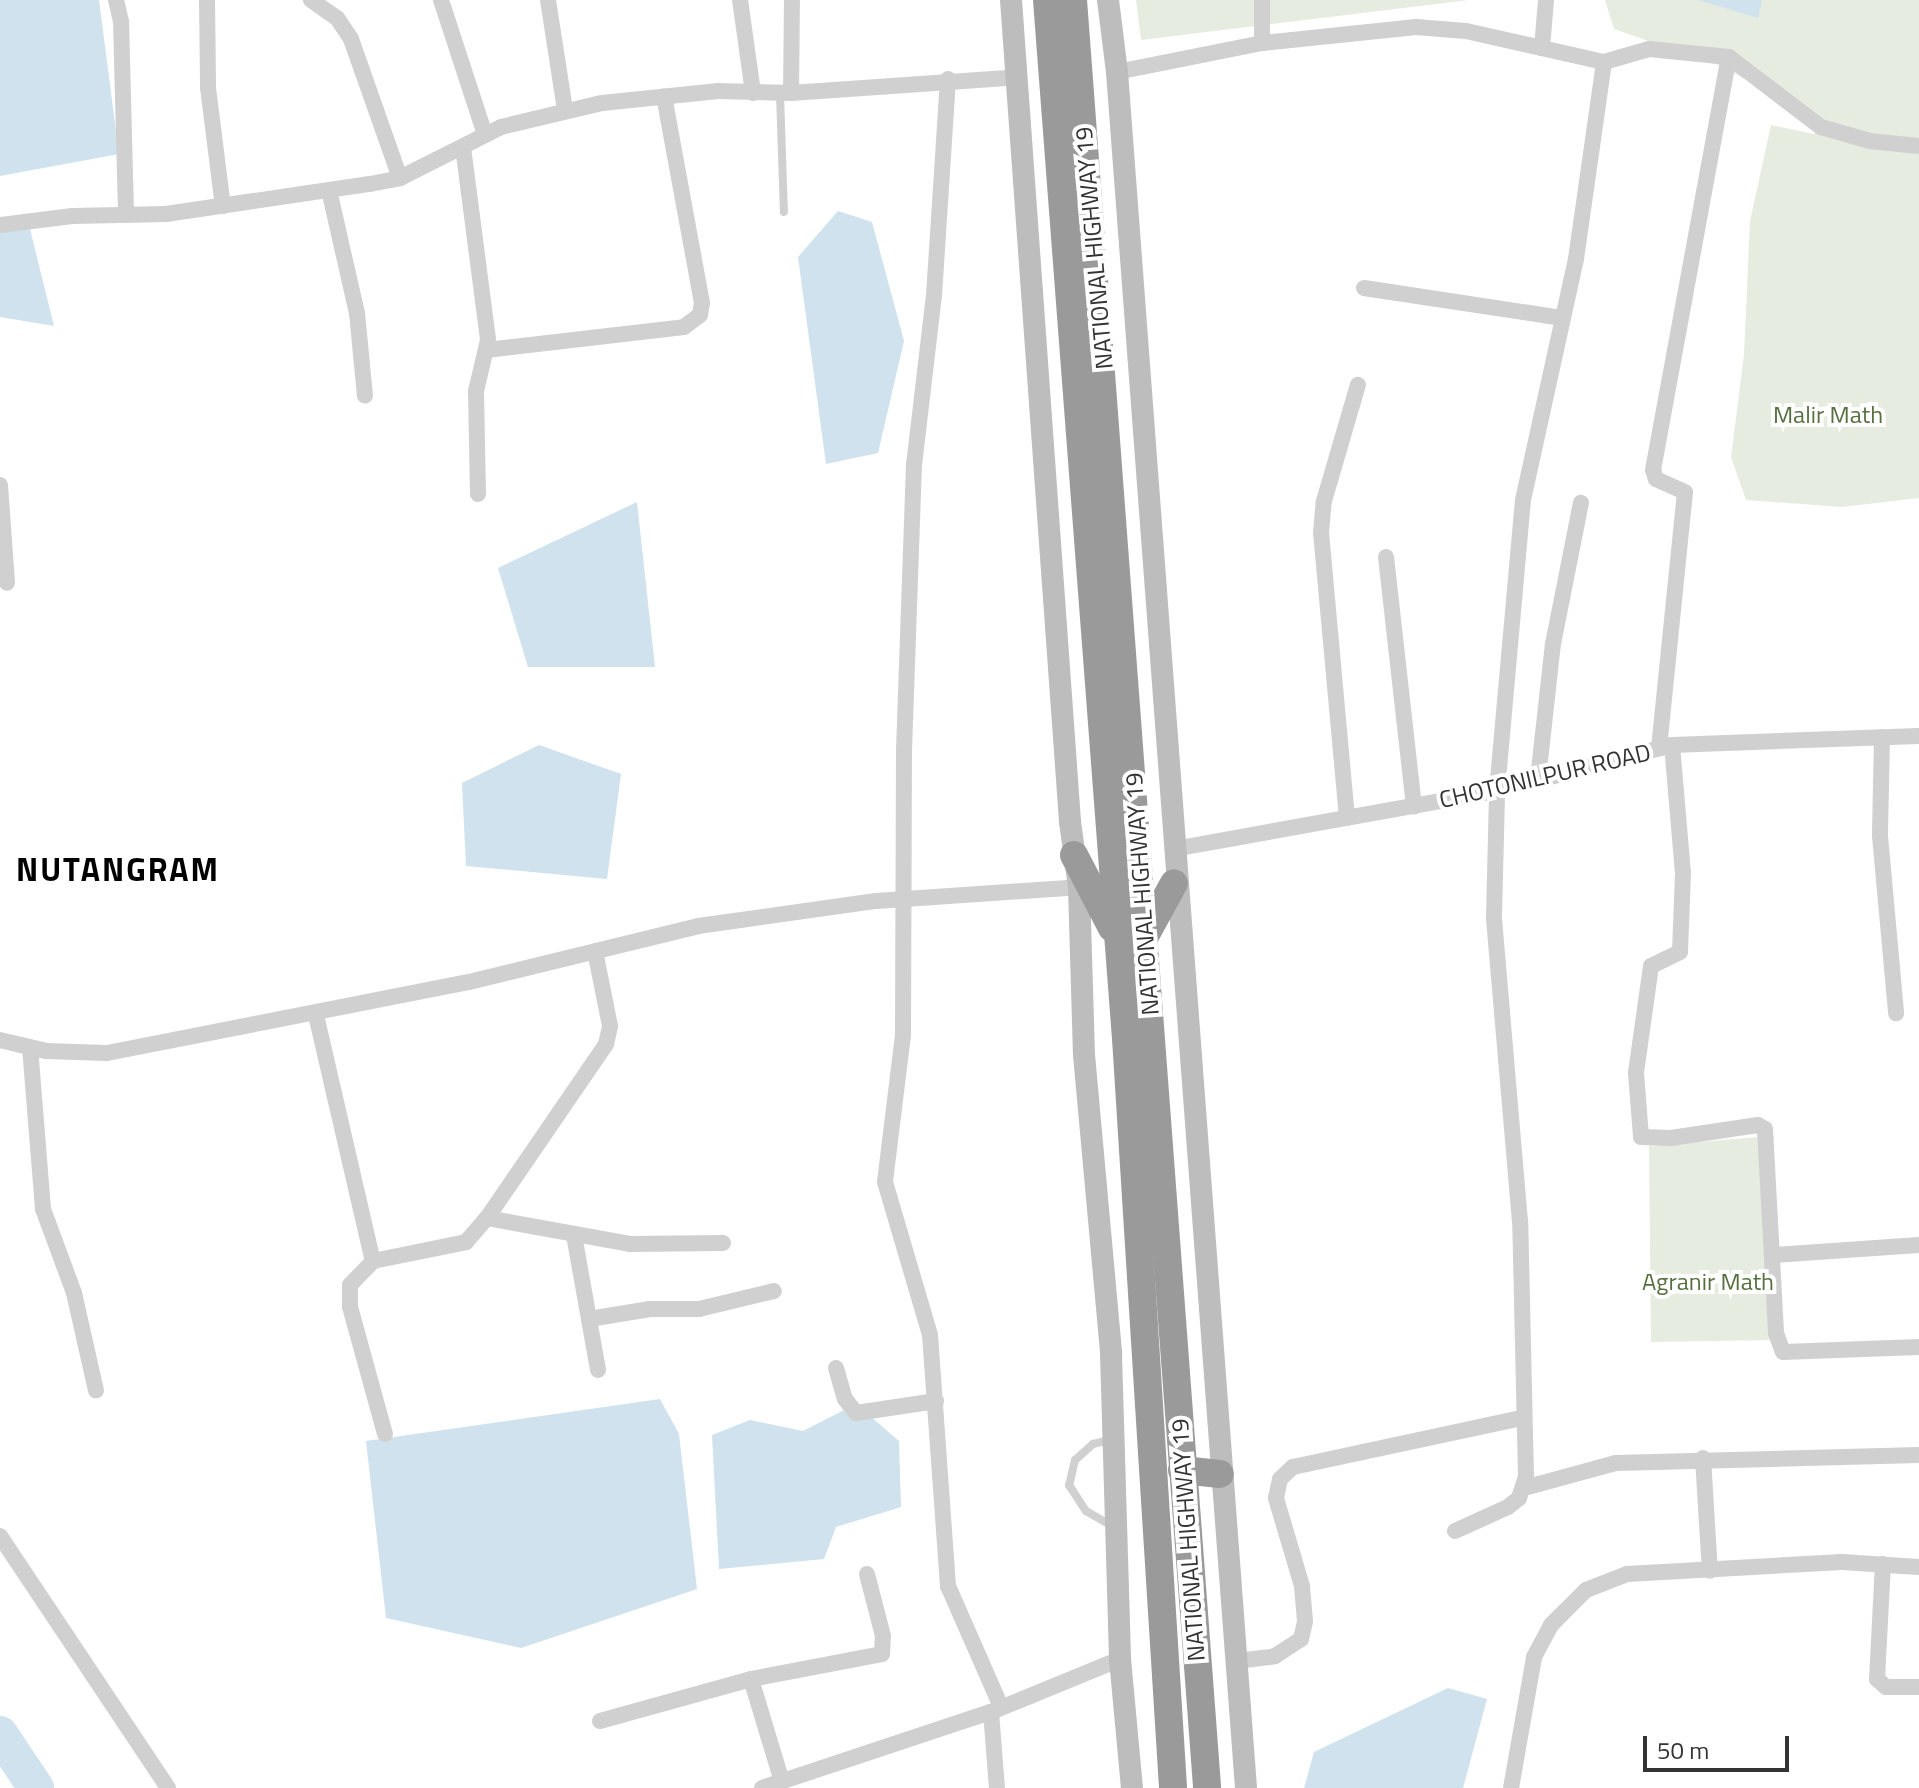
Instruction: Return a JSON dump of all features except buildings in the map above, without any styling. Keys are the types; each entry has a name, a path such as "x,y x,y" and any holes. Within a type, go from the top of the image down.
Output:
{"highway":[{"path":"1047,0 1132,938 1173,1788"},
{"name":"NATIONAL HIGHWAY 19","path":"1073,0 1132,938 1182,1470 1207,1788"},
{"path":"1074,855 1132,938"},
{"path":"1132,938 1174,883"},
{"path":"1182,1470 1220,1474"}],"main road":[{"path":"1011,0 1074,855 1079,887 1084,1055 1114,1439 1120,1659 1132,1788"},
{"path":"1108,0 1117,72 1174,883 1246,1788"}],"street":[{"path":"116,0 121,21 126,215"},
{"path":"207,0 208,88 223,206"},
{"path":"311,0 337,18 351,39 400,178"},
{"path":"441,0 485,135"},
{"path":"548,0 565,110"},
{"path":"740,0 753,93"},
{"path":"785,93 792,0"},
{"path":"1262,0 1262,43"},
{"path":"1542,48 1546,0"},
{"path":"1117,72 1262,43 1416,27 1466,31 1604,62 1649,49 1729,57 1821,127 1870,141 1919,146"},
{"path":"1729,57 1653,470 1656,479 1685,492 1666,747 1683,873 1680,952 1651,966 1636,1073 1641,1137 1762,1126 1777,1343 1783,1352 1919,1347"},
{"path":"1524,1488 1520,1222 1494,917 1497,791 1523,500 1563,318 1604,62"},
{"path":"0,225 223,206 400,178 485,135 565,110 664,96 785,93 948,79 1017,77"},
{"path":"948,79 934,295 914,464 902,898 903,1035 885,1182 930,1335 948,1586 996,1710 997,1788"},
{"path":"486,350 684,327 700,315 702,303 664,96"},
{"path":"463,147 483,282 486,350 476,391 478,494"},
{"path":"329,190 357,313 365,396"},
{"path":"1364,288 1563,318"},
{"path":"1347,818 1321,533 1324,501 1358,385"},
{"path":"0,485 7,583"},
{"path":"1538,779 1553,644 1581,503"},
{"path":"1386,557 1414,806"},
{"name":"CHOTONILPUR ROAD","path":"1174,849 1497,791 1666,747 1919,736"},
{"path":"1882,737 1880,836 1896,1013"},
{"path":"0,1040 30,1047 107,1053 316,1015 698,926 902,898 1079,887"},
{"path":"385,1434 350,1307 355,1274 373,1261 455,1246 487,1218 606,1044 610,1026 595,951"},
{"path":"316,1015 373,1261"},
{"path":"30,1047 43,1209 74,1293 96,1391"},
{"path":"487,1218 630,1244 723,1243"},
{"path":"574,1235 598,1370"},
{"path":"1773,1255 1919,1245"},
{"path":"589,1319 650,1309 699,1309 774,1291"},
{"path":"836,1368 845,1399 856,1413 936,1401"},
{"path":"1237,1661 1275,1656 1301,1639 1305,1621 1302,1586 1276,1498 1280,1479 1293,1467 1521,1418"},
{"path":"1455,1531 1508,1507 1524,1488 1616,1463 1703,1458 1919,1455"},
{"path":"1703,1458 1710,1571"},
{"path":"0,1536 168,1788"},
{"path":"1883,1564 1877,1679 1886,1687 1919,1687"},
{"path":"1511,1788 1534,1657 1567,1604 1586,1590 1627,1574 1883,1564 1919,1567"},
{"path":"600,1721 751,1679 882,1654 883,1636 867,1574"},
{"path":"762,1788 996,1710 1120,1659"},
{"path":"751,1679 782,1782"}],"lane":[{"path":"784,212 785,93"},
{"path":"1114,1439 1093,1444 1075,1460 1069,1485 1086,1511 1115,1527"}],"green space":[{"path":"1136,0 1469,0 1141,40"},
{"name":"Malir Math","path":"1605,0 1919,0 1919,498 1842,507 1746,500 1731,457 1744,355 1750,221 1771,125 1814,134 1821,127 1834,126 1718,65 1614,29"},
{"name":"Agranir Math","path":"1759,1137 1770,1340 1651,1342 1649,1146"}],"water":[{"path":"0,0 99,0 119,154 0,176"},
{"path":"1698,0 1762,0 1758,18"},
{"path":"838,211 872,222 904,341 878,453 826,464 798,257"},
{"path":"30,229 54,326 0,317 0,231"},
{"path":"637,502 655,667 528,667 498,568"},
{"path":"539,745 621,774 607,879 466,866 462,783"},
{"path":"660,1399 679,1434 697,1589 521,1648 386,1618 366,1441"},
{"path":"856,1404 899,1441 901,1507 836,1527 824,1559 719,1569 712,1435 750,1420 803,1431"},
{"path":"1448,1688 1487,1699 1463,1788 1304,1788 1314,1752"}],"waterway":[{"path":"0,1734 36,1788"}],"district":[{"name":"NUTANGRAM","path":"118,869"}]}
